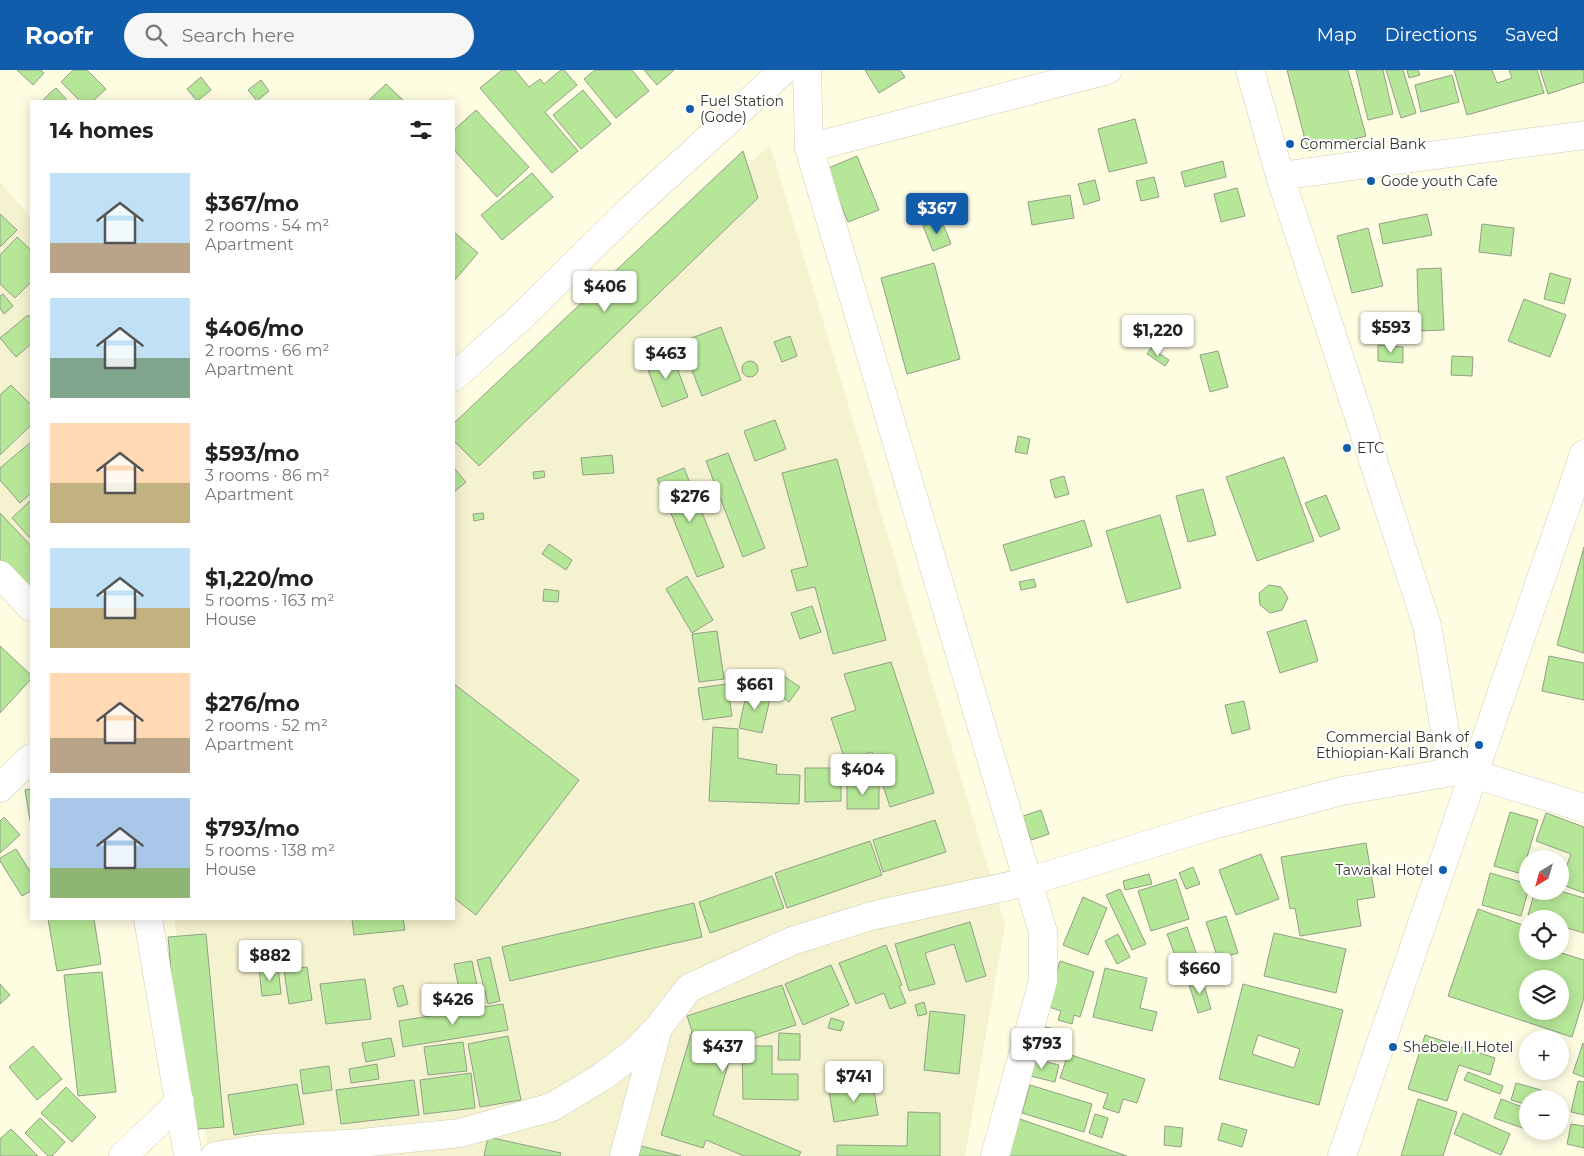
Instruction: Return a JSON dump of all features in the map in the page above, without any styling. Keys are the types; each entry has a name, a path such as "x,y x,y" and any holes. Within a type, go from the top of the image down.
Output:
{"street":[{"path":"455,376 520,318 632,208 784,70"},
{"path":"807,70 809,148 1043,932 1043,981 995,1156"},
{"path":"809,148 1108,70"},
{"path":"1250,70 1280,176 1427,625 1463,773"},
{"path":"1280,176 1584,136"},
{"path":"1342,1156 1463,773 1584,454"},
{"path":"0,575 30,606"},
{"path":"0,788 30,759"},
{"path":"215,1156 258,1149 361,1143 461,1144 552,1107 635,1052 658,1028 689,988 792,941 871,916 1027,882 1209,826 1332,794 1463,773 1584,808"},
{"path":"148,920 188,1156"},
{"path":"624,1156 658,1028"},
{"path":"123,1156 180,1102"}],"shaded area":[{"path":"770,145 1005,924 965,1156 209,1156 174,920 455,920 455,436"},
{"path":"0,182 30,217 30,573 0,541"}],"building":[{"path":"17,70 41,70 44,73 33,85"},
{"path":"73,70 87,70 106,89 94,100 79,100 61,82"},
{"path":"502,70 515,70 529,87 540,79 544,84 561,70 564,70 577,85 545,112 578,151 552,173 480,88"},
{"path":"595,70 632,70 649,91 616,118 584,79"},
{"path":"644,70 674,70 657,85"},
{"path":"865,70 900,70 905,77 879,93"},
{"path":"1287,70 1348,70 1366,136 1308,151"},
{"path":"1356,70 1383,70 1393,114 1368,120"},
{"path":"1386,70 1403,70 1416,113 1401,118"},
{"path":"1407,70 1418,70 1420,75 1409,78"},
{"path":"1454,70 1492,70 1497,83 1512,78 1509,70 1537,70 1544,93 1467,115"},
{"path":"1540,70 1584,70 1584,82 1548,94"},
{"path":"1452,75 1459,102 1421,112 1415,85"},
{"path":"201,77 211,90 196,100 187,89"},
{"path":"261,80 269,91 256,100 248,90"},
{"path":"386,84 403,100 369,100"},
{"path":"56,88 67,100 43,100"},
{"path":"583,90 611,124 581,149 553,115"},
{"path":"476,110 529,167 497,197 455,151 455,129"},
{"path":"1135,119 1147,163 1109,172 1098,129"},
{"path":"743,151 758,198 479,466 455,442 455,422"},
{"path":"857,156 879,210 848,222 826,169"},
{"path":"1223,161 1226,177 1185,187 1181,172"},
{"path":"532,173 553,197 502,240 481,215"},
{"path":"1154,177 1159,197 1141,201 1136,181"},
{"path":"1095,180 1100,200 1084,205 1078,184"},
{"path":"1237,188 1245,216 1221,222 1214,194"},
{"path":"1070,195 1074,218 1032,225 1028,202"},
{"path":"0,214 17,230 0,247"},
{"path":"1427,214 1432,235 1383,244 1379,224"},
{"path":"941,219 951,244 933,251 923,226"},
{"path":"1482,224 1514,228 1511,256 1479,252"},
{"path":"1368,228 1383,286 1352,293 1337,236"},
{"path":"455,233 478,253 455,280"},
{"path":"17,237 30,249 30,283 15,298 0,284 0,255"},
{"path":"934,263 960,359 907,374 881,278"},
{"path":"1441,268 1444,330 1419,331 1417,269"},
{"path":"1550,273 1571,279 1564,304 1544,299"},
{"path":"3,294 13,306 4,314 0,308 0,296"},
{"path":"1524,299 1566,315 1550,357 1508,341"},
{"path":"28,315 30,318 30,345 16,357 0,338"},
{"path":"721,327 741,380 702,396 681,342"},
{"path":"790,336 797,356 782,362 774,342"},
{"path":"1378,345 1403,347 1403,363 1378,361"},
{"path":"1151,348 1169,360 1165,366 1147,354"},
{"path":"1218,351 1228,387 1210,392 1200,355"},
{"path":"671,352 688,397 662,407 645,362"},
{"path":"1452,356 1473,357 1472,376 1451,375"},
{"path":"747,361 753,361 758,366 756,375 747,377 742,372 742,366"},
{"path":"11,385 30,404 30,426 0,455 0,395"},
{"path":"775,420 786,449 755,461 744,431"},
{"path":"1018,436 1030,439 1027,454 1015,452"},
{"path":"30,443 30,494 20,503 0,480 0,468"},
{"path":"728,453 765,548 743,557 706,461"},
{"path":"612,455 614,473 583,475 581,458"},
{"path":"1284,457 1314,541 1257,561 1226,477"},
{"path":"837,459 886,640 833,654 815,587 797,591 791,570 808,566 782,473"},
{"path":"684,468 724,567 697,577 657,479"},
{"path":"455,469 466,482 455,491"},
{"path":"544,471 545,477 534,479 533,472"},
{"path":"1064,476 1069,494 1055,498 1050,480"},
{"path":"1203,489 1216,535 1188,542 1176,496"},
{"path":"1326,495 1340,529 1320,537 1305,503"},
{"path":"30,501 30,538 12,518"},
{"path":"0,513 30,545 30,590 0,559"},
{"path":"483,513 484,519 474,521 473,514"},
{"path":"1160,515 1181,588 1127,603 1106,531"},
{"path":"1084,520 1092,546 1011,571 1003,545"},
{"path":"549,544 572,560 566,570 542,554"},
{"path":"1584,547 1584,653 1557,645"},
{"path":"687,576 713,620 692,633 666,589"},
{"path":"1034,579 1036,587 1021,590 1019,582"},
{"path":"1269,585 1281,587 1288,598 1282,610 1270,613 1260,605 1259,593"},
{"path":"544,589 559,591 558,602 543,601"},
{"path":"812,606 821,632 800,639 791,613"},
{"path":"1306,620 1318,661 1280,673 1267,632"},
{"path":"717,631 724,679 699,682 692,634"},
{"path":"0,646 30,674 30,680 0,713"},
{"path":"1549,656 1584,663 1584,700 1542,691"},
{"path":"891,662 934,793 890,807 872,752 845,760 831,718 856,710 844,674"},
{"path":"782,675 800,687 789,702 772,690"},
{"path":"727,684 732,716 703,720 698,688"},
{"path":"455,685 579,780 476,915 455,899"},
{"path":"747,690 771,695 762,733 739,728"},
{"path":"1244,701 1250,729 1232,734 1225,705"},
{"path":"713,727 738,729 738,758 777,765 776,774 800,775 799,804 709,801"},
{"path":"869,759 875,771 857,779 851,766"},
{"path":"805,768 841,768 841,801 805,802"},
{"path":"847,784 879,784 879,809 847,809"},
{"path":"30,789 30,820 25,790"},
{"path":"1041,810 1049,834 1031,840 1023,816"},
{"path":"1510,812 1538,820 1529,850 1519,850 1519,873 1494,866"},
{"path":"1546,813 1584,827 1584,893 1569,887 1569,859 1571,854 1569,850 1560,850 1536,841"},
{"path":"4,817 20,835 0,853 0,821"},
{"path":"935,820 946,852 883,872 873,840"},
{"path":"870,841 882,875 787,908 775,873"},
{"path":"1366,843 1375,897 1357,900 1361,926 1300,936 1295,908 1290,909 1281,857"},
{"path":"16,849 30,871 30,892 22,896 0,861 0,858"},
{"path":"1261,854 1279,899 1236,915 1219,870"},
{"path":"1193,867 1200,884 1186,889 1179,873"},
{"path":"1490,873 1519,881 1519,900 1525,900 1523,910 1519,910 1519,915 1482,905"},
{"path":"1149,874 1152,884 1125,890 1123,881"},
{"path":"772,876 784,908 710,933 699,902"},
{"path":"1176,879 1189,919 1151,931 1138,891"},
{"path":"1120,889 1146,944 1132,950 1106,895"},
{"path":"1569,894 1584,898 1584,933 1569,929 1569,910 1529,910 1532,900 1569,900"},
{"path":"1083,897 1107,908 1088,955 1063,945"},
{"path":"694,903 702,937 510,981 502,947"},
{"path":"1478,909 1519,924 1519,960 1569,960 1569,955 1584,960 1584,998 1572,1037 1569,1036 1569,1030 1551,1030 1521,1020 1569,1020 1569,970 1519,970 1519,1019 1448,996"},
{"path":"1226,916 1238,953 1218,959 1206,922"},
{"path":"48,920 94,920 101,964 57,971"},
{"path":"352,920 403,920 405,930 354,935"},
{"path":"970,922 986,976 966,982 954,944 925,953 935,984 909,991 895,944"},
{"path":"1187,927 1201,967 1182,974 1167,934"},
{"path":"1274,933 1346,949 1336,993 1264,976"},
{"path":"206,934 224,1127 186,1130 168,937"},
{"path":"1118,934 1130,957 1117,964 1105,941"},
{"path":"886,945 902,985 899,986 906,1003 890,1009 884,993 856,1004 839,963"},
{"path":"490,957 500,1001 488,1004 477,960"},
{"path":"472,961 480,1001 462,1004 454,964"},
{"path":"1060,961 1094,972 1080,1017 1074,1015 1072,1024 1058,1020 1061,1011 1046,1006"},
{"path":"831,965 849,1005 803,1025 785,984"},
{"path":"278,967 281,994 262,996 259,969"},
{"path":"307,967 312,1000 289,1004 284,970"},
{"path":"1105,968 1147,978 1140,1008 1157,1012 1152,1031 1093,1017"},
{"path":"102,972 116,1092 78,1096 64,975"},
{"path":"1202,978 1211,1009 1198,1013 1188,981"},
{"path":"365,979 371,1019 326,1024 320,984"},
{"path":"0,984 10,995 0,1004"},
{"path":"1243,984 1343,1010 1319,1105 1219,1079","holes":["1258,1035 1300,1049 1294,1068 1252,1054"]},
{"path":"403,985 408,1004 398,1007 393,988"},
{"path":"782,985 796,1025 734,1045 713,1115 801,1152 799,1156 744,1156 706,1140 703,1148 661,1135 692,1031 687,1016"},
{"path":"924,1002 927,1014 918,1016 915,1005"},
{"path":"503,1004 508,1030 403,1047 399,1021"},
{"path":"930,1011 965,1015 959,1074 924,1070"},
{"path":"831,1018 844,1022 841,1031 828,1028"},
{"path":"1039,1025 1068,1033 1062,1057 1032,1049"},
{"path":"779,1033 800,1034 800,1060 778,1060"},
{"path":"1425,1035 1495,1058 1490,1075 1459,1065 1447,1101 1408,1089"},
{"path":"508,1036 521,1100 480,1107 468,1044"},
{"path":"391,1038 395,1056 366,1062 362,1043"},
{"path":"463,1042 467,1071 428,1075 424,1047"},
{"path":"1584,1044 1584,1077 1573,1073"},
{"path":"33,1046 62,1079 37,1100 9,1067"},
{"path":"742,1046 772,1046 772,1074 798,1074 798,1100 743,1099"},
{"path":"1068,1054 1145,1079 1137,1103 1123,1099 1119,1113 1103,1108 1108,1094 1060,1078"},
{"path":"1030,1058 1059,1065 1055,1082 1026,1075"},
{"path":"377,1064 379,1079 351,1083 349,1069"},
{"path":"329,1066 332,1090 303,1094 300,1070"},
{"path":"1468,1072 1503,1086 1500,1094 1464,1080"},
{"path":"471,1073 475,1108 424,1114 420,1080"},
{"path":"414,1080 419,1115 341,1124 336,1090"},
{"path":"1578,1081 1584,1082 1584,1115 1571,1112"},
{"path":"1516,1083 1541,1090 1519,1090 1519,1102 1511,1100"},
{"path":"297,1084 304,1124 234,1135 228,1095"},
{"path":"873,1084 878,1115 834,1122 829,1091"},
{"path":"1030,1085 1092,1104 1084,1132 1022,1113"},
{"path":"66,1087 96,1117 72,1142 41,1113"},
{"path":"1418,1099 1457,1112 1443,1156 1401,1156"},
{"path":"1501,1099 1519,1106 1519,1127 1494,1118"},
{"path":"908,1112 940,1113 940,1156 837,1156 837,1145 907,1146"},
{"path":"1463,1113 1510,1134 1501,1155 1454,1134"},
{"path":"1095,1114 1108,1118 1102,1138 1089,1133"},
{"path":"1014,1117 1127,1156 1004,1156"},
{"path":"40,1118 65,1142 52,1156 48,1156 25,1133"},
{"path":"1222,1123 1247,1130 1242,1147 1218,1140"},
{"path":"1571,1124 1584,1126 1584,1148 1567,1144"},
{"path":"1165,1126 1183,1128 1181,1147 1164,1145"},
{"path":"11,1129 38,1156 0,1156 0,1139"},
{"path":"488,1137 561,1153 560,1156 484,1156"},
{"path":"641,1146 681,1156 639,1156"}],"place":[{"name":"Fuel Station (Gode)","path":"690,109"},
{"name":"Commercial Bank","path":"1290,144"},
{"name":"Gode youth Cafe","path":"1371,181"},
{"name":"ETC","path":"1347,448"},
{"name":"Commercial Bank of Ethiopian-Kali Branch","path":"1479,745"},
{"name":"Tawakal Hotel","path":"1443,870"},
{"name":"Shebele II Hotel","path":"1393,1047"}]}
